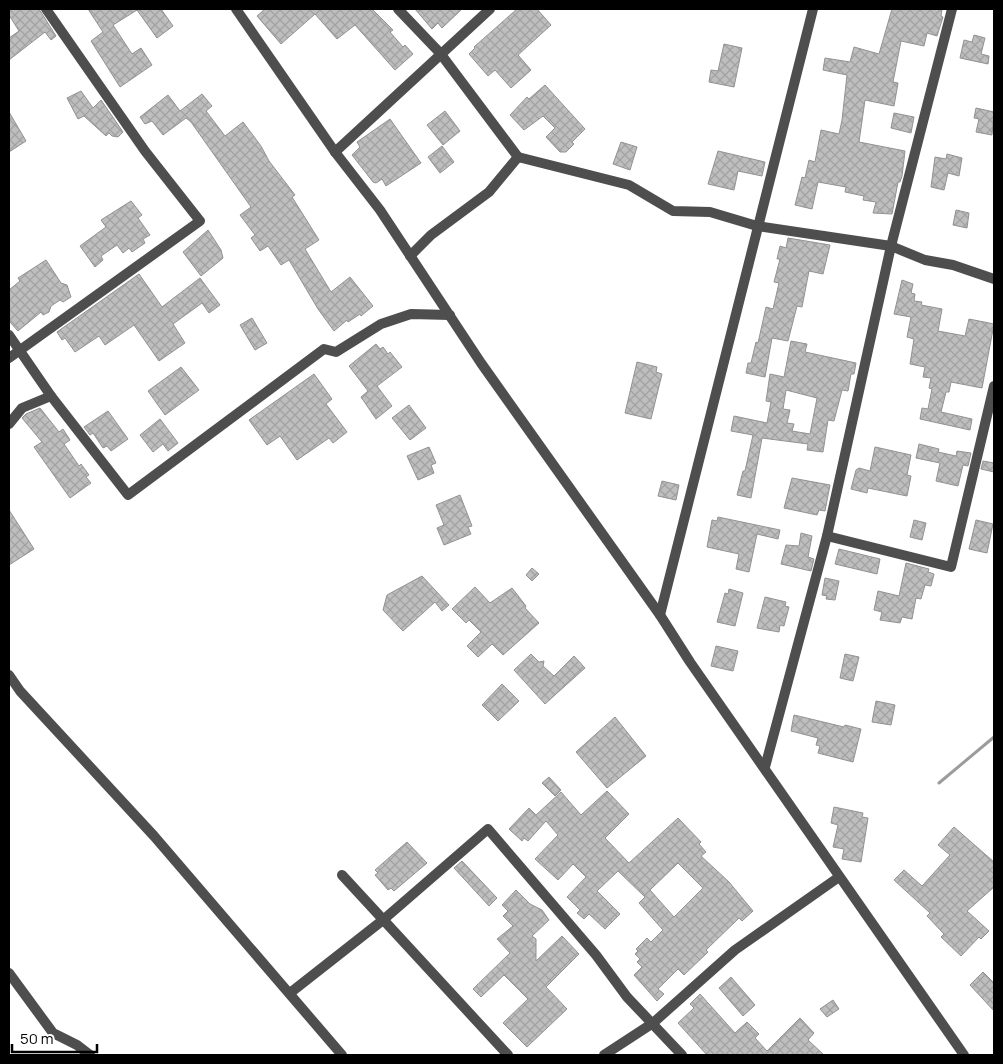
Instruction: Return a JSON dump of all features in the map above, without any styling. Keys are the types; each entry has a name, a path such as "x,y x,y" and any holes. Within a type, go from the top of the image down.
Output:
{"street":[{"path":"9,358 200,221 145,151 46,9"},
{"path":"236,9 335,152 380,210 481,363 660,615 695,670 765,767 839,877 964,1055"},
{"path":"398,9 440,53 518,157 629,185 673,211 710,212 757,226 891,246 925,260 954,265 994,279"},
{"path":"335,152 440,53 490,9"},
{"path":"660,615 757,226 814,9"},
{"path":"765,767 827,536 891,246 952,9"},
{"path":"410,256 430,236 489,192 518,157"},
{"path":"9,335 51,396 128,495 324,349 336,352 381,324 411,314 450,315"},
{"path":"827,536 951,567 994,386"},
{"path":"9,424 22,408 51,396"},
{"path":"9,675 20,691 154,836 342,1055"},
{"path":"290,993 383,920 488,829 596,955 627,997 682,1055"},
{"path":"342,875 508,1055"},
{"path":"604,1055 653,1023 735,950 839,877"},
{"path":"9,973 53,1033 90,1055"}],"building":[{"path":"9,9 39,9 56,36 51,40 45,32 9,60 9,38 19,31 9,15"},
{"path":"88,9 161,9 173,26 157,38 137,10 113,25 132,54 141,48 152,65 120,87 91,41 103,32"},
{"path":"265,9 372,9 393,30 390,32 403,47 405,45 413,54 395,70 355,25 337,39 315,14 281,44 257,16"},
{"path":"415,9 462,9 442,28 438,23 432,29"},
{"path":"517,9 537,9 551,25 518,55 531,70 511,88 495,70 488,76 469,54 474,47"},
{"path":"892,9 942,9 941,16 943,17 937,36 927,33 924,46 901,41 893,82 898,83 894,106 865,100 859,142 905,151 902,176 900,182 898,182 892,214 873,213 876,202 863,200 864,196 845,192 846,187 818,182 812,209 795,205 802,177 805,178 809,160 815,162 821,130 839,134 842,120 847,75 823,70 825,58 850,62 854,47 879,54"},
{"path":"974,35 985,38 981,54 989,56 988,64 960,58 964,40 972,42"},
{"path":"724,44 742,48 734,87 709,82 711,70 718,71"},
{"path":"545,85 585,129 572,142 574,144 566,152 560,152 546,137 555,128 543,116 524,130 510,115 527,97 529,99"},
{"path":"81,91 93,108 101,100 123,132 118,137 112,136 109,133 106,136 84,116 78,119 67,98"},
{"path":"202,94 212,106 206,111 225,136 243,122 261,146 269,161 295,195 292,197 319,240 305,249 331,292 350,277 373,306 361,316 360,314 348,322 347,320 334,331 318,309 289,260 281,265 268,246 260,251 251,238 255,235 240,215 251,207 191,122 186,118 163,135 152,121 145,124 140,117 168,95 180,111"},
{"path":"976,108 994,112 992,135 976,132 979,119 974,118"},
{"path":"445,111 460,131 443,145 427,125"},
{"path":"9,112 26,141 9,152"},
{"path":"894,113 914,117 911,133 891,128"},
{"path":"390,119 421,163 386,186 382,179 376,183 373,182 352,155 360,147 357,142"},
{"path":"621,142 637,147 630,170 613,164"},
{"path":"442,146 454,162 440,173 428,157"},
{"path":"718,151 765,162 762,176 738,171 734,190 708,184"},
{"path":"947,154 962,158 959,176 948,173 944,190 931,187 935,157 946,159"},
{"path":"131,201 142,215 138,218 150,235 143,239 145,243 132,252 129,248 123,253 117,245 101,256 103,260 95,267 80,246 106,227 101,220"},
{"path":"956,210 969,213 967,228 953,225"},
{"path":"208,230 221,250 223,258 201,276 183,252"},
{"path":"788,238 830,245 823,274 809,271 802,307 797,306 788,341 772,338 765,377 746,373 748,363 751,363 756,342 758,343 766,307 773,309 779,283 774,282 780,259 777,259 780,246 786,248"},
{"path":"46,260 61,283 67,285 71,297 63,302 60,300 51,306 49,312 43,315 41,312 18,331 9,321 9,290 20,281 18,278"},
{"path":"139,274 162,307 200,278 220,305 209,313 202,303 173,324 185,343 159,361 134,325 105,345 99,336 75,352 65,338 62,340 57,332"},
{"path":"902,280 913,284 911,293 915,294 914,301 922,302 921,305 942,309 938,331 965,336 969,319 994,324 982,388 951,382 949,392 946,392 941,412 972,419 970,430 920,419 922,408 928,409 932,389 929,388 931,378 923,377 925,367 910,364 914,339 907,337 911,317 894,314"},
{"path":"252,318 267,343 255,350 240,325"},
{"path":"791,341 807,344 805,352 856,363 854,374 851,374 848,391 842,390 834,421 828,420 823,452 807,450 808,444 762,438 751,498 737,495 743,471 745,471 753,435 731,431 734,416 767,423 771,402 766,401 770,374 784,377","holes":["786,390 817,398 810,434 792,431 794,424 787,423 790,410 783,409"]},
{"path":"376,344 380,349 383,347 388,354 390,352 402,367 377,386 392,406 376,419 361,397 368,391 349,366"},
{"path":"637,362 657,367 656,372 662,374 651,419 625,413"},
{"path":"181,367 199,390 165,415 148,391"},
{"path":"314,374 332,399 326,404 347,432 333,443 329,438 297,460 280,436 267,445 249,420"},
{"path":"409,405 426,428 410,440 392,418"},
{"path":"40,408 59,432 63,429 70,440 64,444 79,466 81,464 89,475 86,477 91,483 70,498 34,447 42,442 22,418 26,414"},
{"path":"108,411 128,439 111,451 107,446 103,448 93,433 90,435 84,427"},
{"path":"160,419 178,443 168,451 163,444 153,452 140,435"},
{"path":"919,444 939,449 938,452 956,456 957,451 971,453 968,466 963,465 958,486 936,481 940,463 916,458"},
{"path":"429,447 436,463 431,465 434,473 418,480 407,456"},
{"path":"875,447 911,455 907,475 911,476 907,496 868,488 867,493 851,489 856,470 859,468 870,471"},
{"path":"983,461 994,463 994,472 981,469"},
{"path":"792,478 830,485 825,511 819,510 817,515 784,508"},
{"path":"662,481 679,485 676,500 658,496"},
{"path":"460,495 472,526 468,527 471,534 444,545 437,528 444,525 436,505"},
{"path":"9,510 34,549 9,565"},
{"path":"718,517 780,530 778,539 757,534 749,572 736,569 739,554 707,547 712,520 717,521"},
{"path":"914,520 926,523 922,540 910,537"},
{"path":"976,520 993,524 987,553 969,549"},
{"path":"801,533 812,536 808,557 814,559 811,571 781,564 786,545 799,546"},
{"path":"839,549 880,559 877,574 835,564"},
{"path":"906,563 929,569 928,572 934,574 931,586 925,585 921,599 916,598 912,619 902,617 900,623 880,620 882,612 874,610 878,591 899,596"},
{"path":"532,568 539,574 532,581 526,575"},
{"path":"422,576 449,605 442,611 435,602 403,631 383,610 387,595"},
{"path":"825,578 839,581 835,600 826,599 827,596 822,595"},
{"path":"475,587 490,603 512,588 526,606 525,608 539,623 503,655 492,644 478,657 467,646 481,632 469,620 466,623 452,609"},
{"path":"729,589 743,593 735,626 717,622 725,593 728,594"},
{"path":"765,597 786,602 785,606 789,607 784,626 780,625 779,632 757,628"},
{"path":"716,646 738,651 733,671 711,666"},
{"path":"531,654 539,662 544,661 543,666 554,676 574,656 585,668 545,704 514,670"},
{"path":"845,654 859,657 853,681 840,678"},
{"path":"502,684 519,701 498,721 482,705"},
{"path":"876,701 895,705 891,725 872,722"},
{"path":"794,715 844,727 845,725 861,729 853,762 818,753 820,746 816,745 818,738 791,731"},
{"path":"615,717 646,756 607,788 576,752"},
{"path":"549,777 561,790 555,796 542,783"},
{"path":"607,791 629,814 605,838 629,863 678,818 701,842 699,844 706,852 701,856 729,882 753,911 742,921 739,918 706,950 708,952 684,975 678,969 658,989 664,994 657,1001 634,975 642,967 637,962 640,959 635,954 638,951 636,949 647,938 651,942 663,930 639,903 645,897 618,871 597,891 620,914 605,929 589,914 584,919 577,913 580,910 567,897 586,877 573,864 558,880 535,859 558,835 546,821 528,841 524,838 522,841 509,829 529,808 536,815 561,792 581,815","holes":["678,863 703,888 674,917 650,890"]},
{"path":"834,807 863,813 862,817 868,818 861,862 842,859 844,849 833,847 838,825 831,823"},
{"path":"954,827 994,862 994,887 967,911 989,931 981,939 979,937 961,956 941,937 944,934 927,916 930,913 894,880 904,870 922,886 950,855 938,845"},
{"path":"407,842 427,863 394,891 391,888 388,890 375,875 378,873 375,870"},
{"path":"462,861 497,898 489,906 454,868"},
{"path":"516,890 530,904 542,910 549,920 532,936 536,939 536,961 562,936 579,954 546,987 567,1009 527,1047 503,1023 528,999 504,975 481,997 473,989 510,953 497,939 513,926 503,916 508,911 502,905"},
{"path":"983,972 994,983 994,1011 970,985"},
{"path":"731,977 755,1005 743,1016 719,988"},
{"path":"700,994 735,1033 747,1022 759,1034 755,1038 767,1051 800,1018 814,1033 808,1040 824,1055 707,1055 678,1023 694,1008 690,1004"},
{"path":"833,1000 839,1009 827,1017 820,1009"}],"waterway":[{"path":"939,783 994,737"}]}
